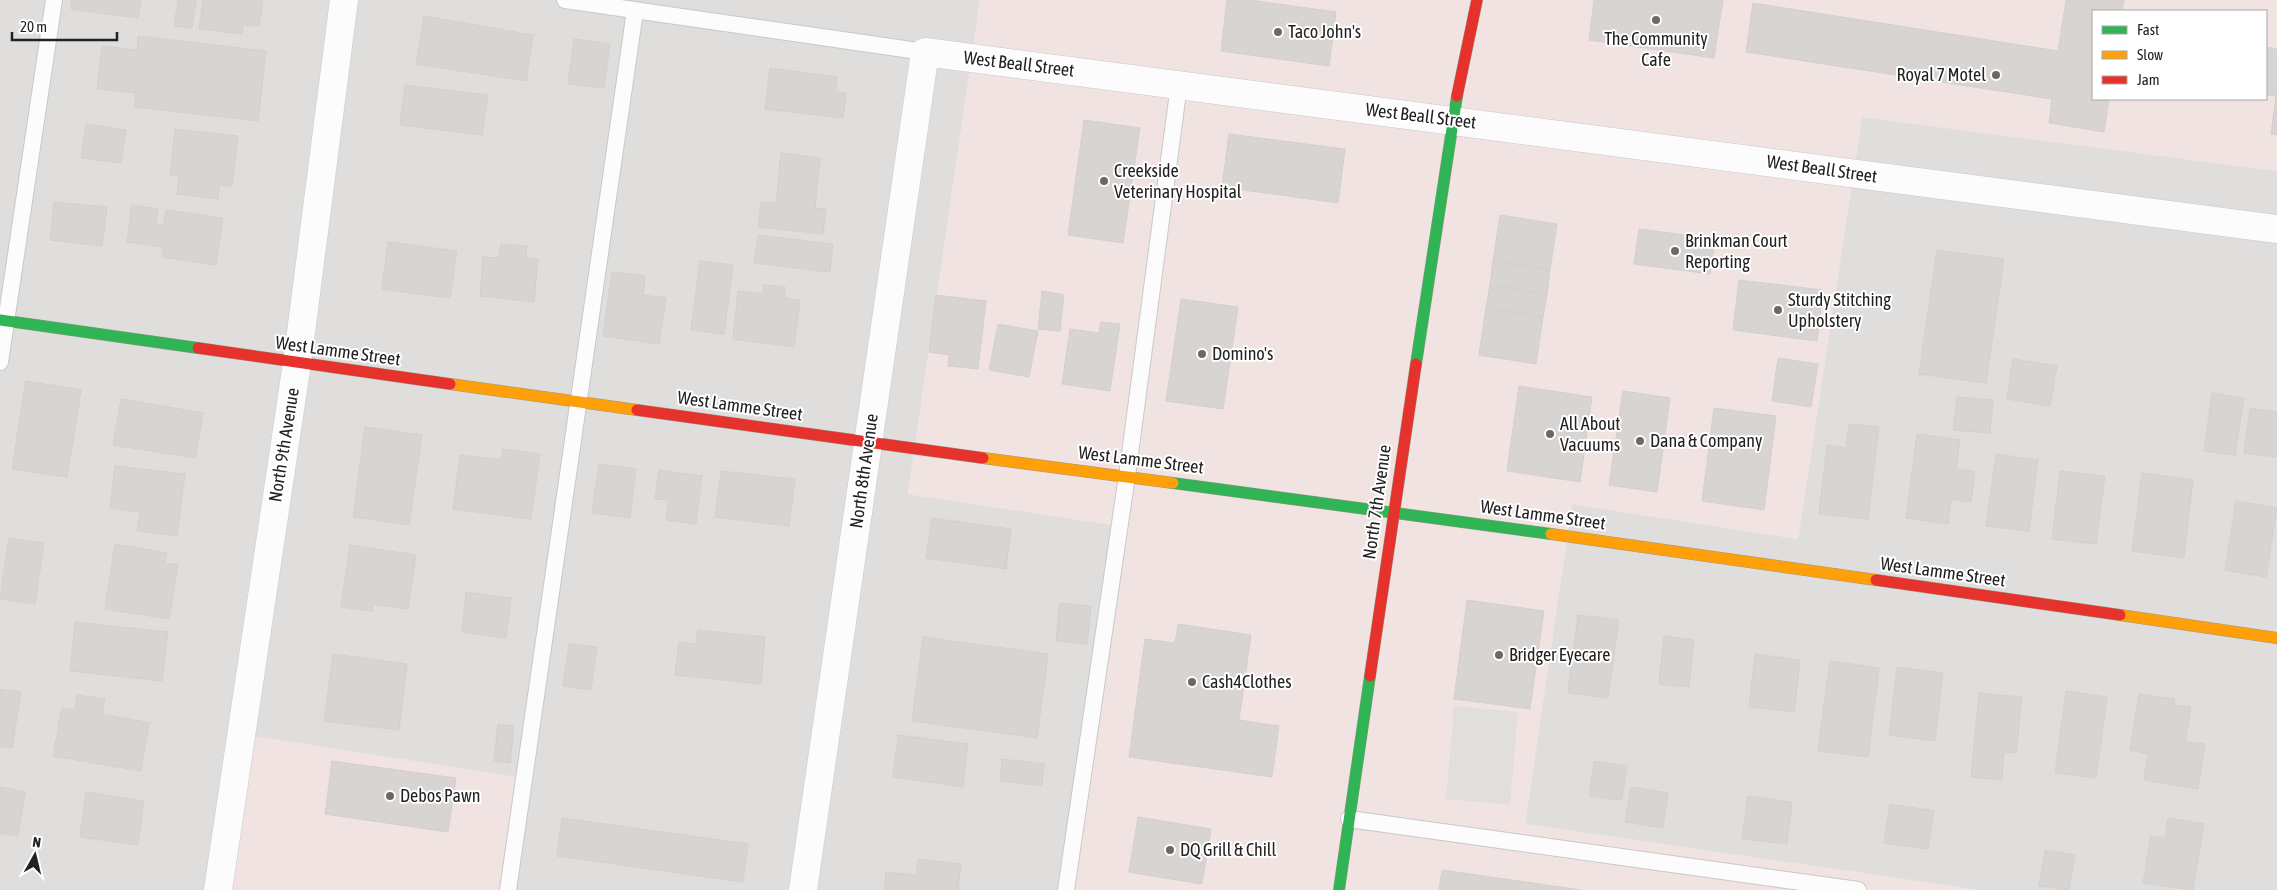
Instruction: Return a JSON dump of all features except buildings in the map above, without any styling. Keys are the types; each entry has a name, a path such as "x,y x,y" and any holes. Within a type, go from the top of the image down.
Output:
{"street":[{"name":"North 9th Avenue","path":"218,890 297,363 344,0"},
{"name":"North 7th Avenue","path":"1339,890 1393,511 1452,120 1477,0"},
{"name":"North 7th Avenue","path":"1452,120 1458,34"},
{"name":"West Beall Street","path":"925,52 2277,229"},
{"name":"North 8th Avenue","path":"803,890 925,52"},
{"name":"West Lamme Street","path":"3,320 297,363 579,400 868,443 1393,511 2277,638"}],"lane":[{"path":"0,362 3,320 54,0"},
{"name":"West Beall Street","path":"565,0 925,52"},
{"path":"508,890 635,11"},
{"path":"1066,890 1127,476 1179,84"},
{"path":"1349,820 1858,890"}],"shaded area":[{"path":"0,0 980,0 908,494 1120,526 1066,890 0,890"},
{"path":"980,0 2277,0 2277,171 1862,117 1798,539 1572,504 1525,824 1978,890 1066,890 1120,526 908,494"},
{"path":"1862,117 2277,171 2277,890 1978,890 1525,824 1572,504 1798,539"},
{"path":"1454,706 1518,712 1510,805 1446,799"},
{"path":"241,734 524,778 508,890 218,890"}],"traffic: fast":[{"path":"1416,364 1457,96"},
{"path":"0,320 198,348"},
{"path":"1173,483 1551,534"},
{"path":"1339,890 1370,676"}],"traffic: slow":[{"path":"450,384 637,410"},
{"path":"983,458 1173,483"},
{"path":"1551,534 1876,580"},
{"path":"2120,615 2277,638"}],"traffic: jam":[{"path":"1457,96 1477,0"},
{"path":"198,348 450,384"},
{"path":"1370,676 1416,364"},
{"path":"637,410 983,458"},
{"path":"1876,580 2120,615"}],"place":[{"name":"The Community Cafe","path":"1656,20"},
{"name":"Taco John's","path":"1278,32"},
{"name":"Royal 7 Motel","path":"1996,75"},
{"name":"Creekside Veterinary Hospital","path":"1104,181"},
{"name":"Brinkman Court Reporting","path":"1675,251"},
{"name":"Sturdy Stitching Upholstery","path":"1778,310"},
{"name":"Domino's","path":"1202,354"},
{"name":"All About Vacuums","path":"1550,434"},
{"name":"Dana & Company","path":"1640,441"},
{"name":"Bridger Eyecare","path":"1499,655"},
{"name":"Cash4Clothes","path":"1192,682"},
{"name":"Debos Pawn","path":"390,796"},
{"name":"DQ Grill & Chill","path":"1170,850"}]}
